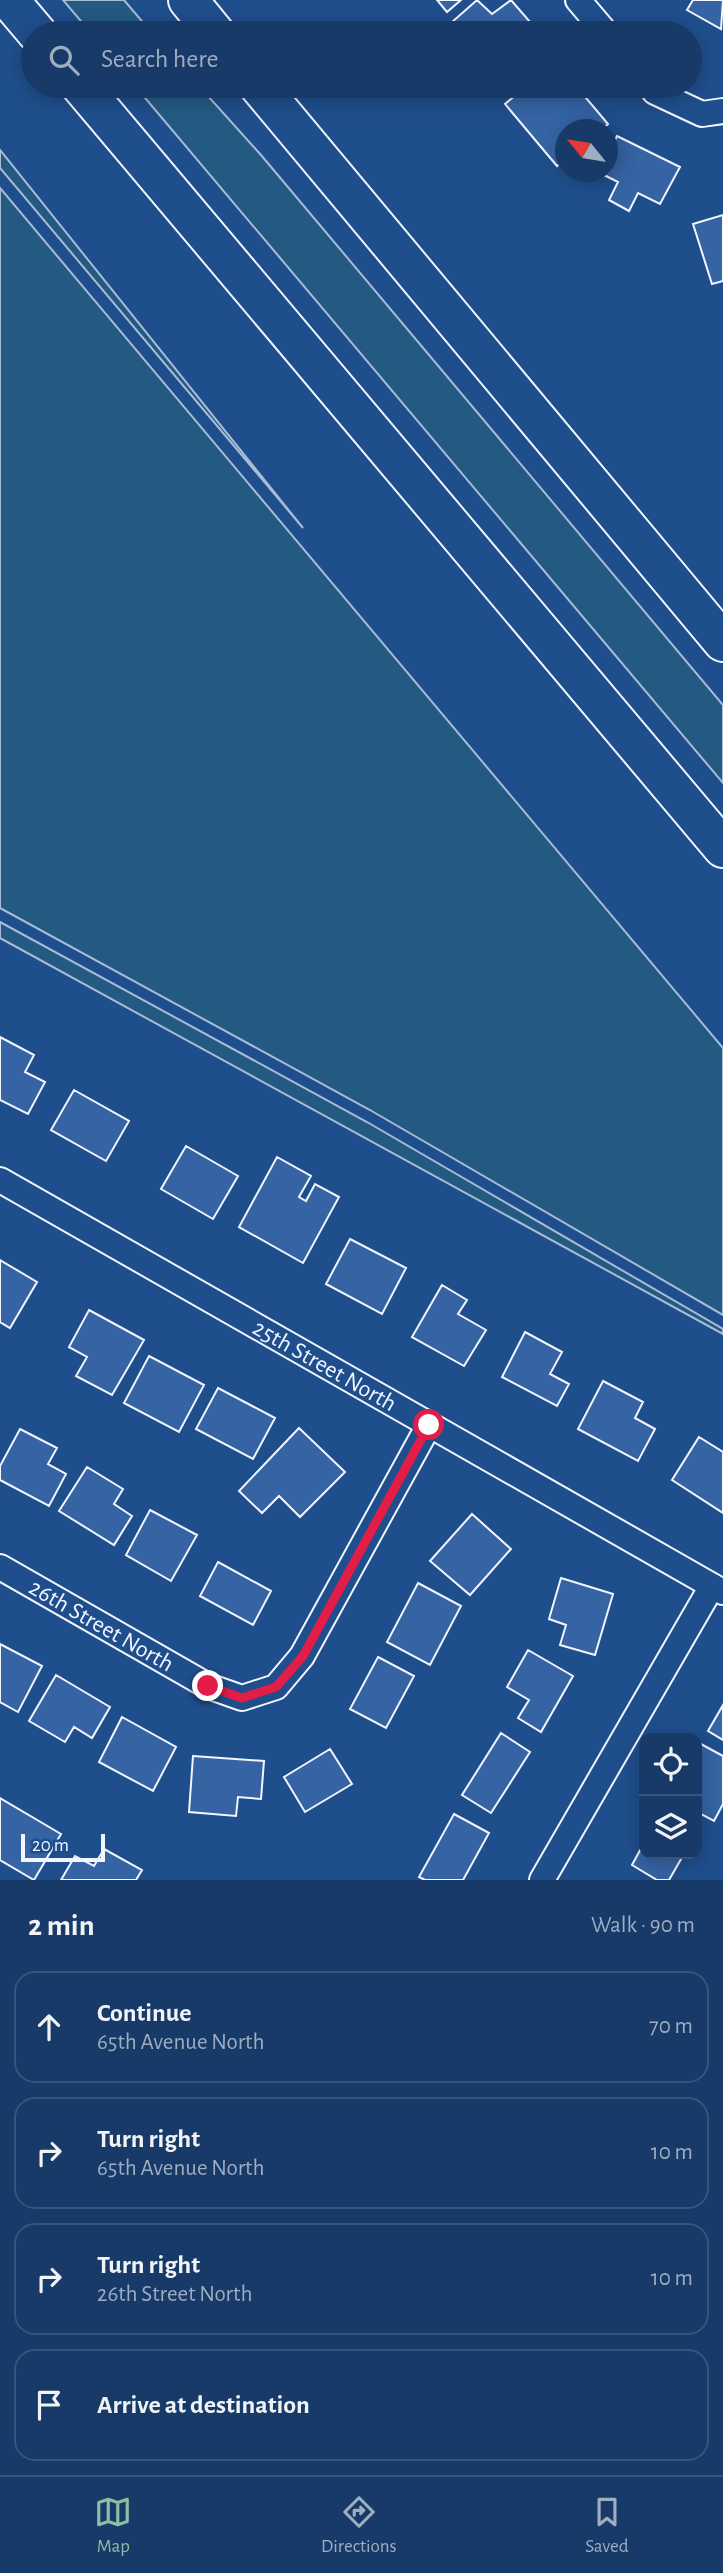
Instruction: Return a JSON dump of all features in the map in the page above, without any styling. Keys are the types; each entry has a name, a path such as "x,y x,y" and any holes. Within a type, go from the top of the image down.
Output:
{"highway":[{"path":"9,0 27,21"},
{"path":"188,0 205,21"},
{"path":"91,98 723,848"},
{"path":"269,98 723,642"}],"street":[{"path":"578,0 596,21"},
{"path":"671,98 712,113"},
{"name":"25th Street North","path":"0,1180 718,1589"},
{"name":"26th Street North","path":"0,1567 208,1686 242,1698 276,1687 303,1656 429,1425"},
{"path":"542,1880 718,1589"}],"shaded area":[{"path":"63,0 124,0 142,21 81,21"},
{"path":"145,98 210,98 261,155 723,705 723,783"},
{"path":"0,150 303,528 0,168"},
{"path":"0,188 723,1048 723,1315 370,1110 0,908"},
{"path":"0,922 367,1122 723,1329 723,1334 0,938"}],"building":[{"path":"437,0 461,0 447,12"},
{"path":"477,0 492,14 511,0 529,21 453,21"},
{"path":"693,0 723,0 721,29 687,10"},
{"path":"512,98 586,98 604,119 555,119 555,164 505,104"},
{"path":"618,136 680,167 660,204 638,193 629,211 609,200 618,182"},
{"path":"723,215 723,281 712,284 693,224"},
{"path":"0,1037 34,1055 25,1072 45,1082 28,1114 0,1100"},
{"path":"74,1090 129,1121 106,1161 51,1130"},
{"path":"186,1146 238,1176 213,1219 161,1189"},
{"path":"277,1157 311,1176 299,1197 306,1201 315,1184 339,1197 303,1263 239,1227"},
{"path":"350,1239 406,1268 382,1314 326,1284"},
{"path":"0,1260 37,1282 10,1328 0,1322"},
{"path":"442,1285 467,1300 458,1314 486,1330 464,1366 412,1337"},
{"path":"89,1310 144,1340 112,1395 76,1376 87,1357 69,1347"},
{"path":"525,1332 562,1352 550,1374 569,1384 557,1406 502,1377"},
{"path":"149,1356 204,1385 179,1432 124,1403"},
{"path":"603,1381 643,1402 635,1418 655,1429 638,1461 578,1429"},
{"path":"218,1388 275,1418 253,1459 196,1429"},
{"path":"299,1428 345,1472 300,1517 279,1496 262,1513 239,1491"},
{"path":"20,1429 57,1448 48,1464 66,1474 49,1506 0,1480 0,1466"},
{"path":"699,1437 723,1452 723,1513 672,1480"},
{"path":"87,1467 123,1489 114,1504 132,1516 114,1545 59,1511"},
{"path":"150,1510 197,1535 171,1581 126,1555"},
{"path":"472,1514 511,1549 470,1595 430,1561"},
{"path":"218,1562 271,1591 253,1625 200,1596"},
{"path":"561,1578 613,1594 595,1655 560,1645 566,1625 549,1619"},
{"path":"418,1583 461,1606 430,1665 387,1642"},
{"path":"0,1644 42,1666 18,1712 0,1702"},
{"path":"528,1650 573,1676 541,1732 518,1718 529,1700 507,1687"},
{"path":"378,1657 414,1676 386,1728 350,1709"},
{"path":"56,1675 110,1707 92,1738 74,1727 65,1742 29,1721"},
{"path":"723,1705 723,1740 708,1731"},
{"path":"122,1717 176,1747 153,1791 99,1762"},
{"path":"501,1733 530,1752 491,1813 462,1795"},
{"path":"702,1745 723,1756 723,1804 714,1821 702,1815"},
{"path":"330,1749 352,1784 305,1812 284,1777"},
{"path":"193,1756 264,1761 261,1799 238,1797 236,1816 189,1812"},
{"path":"0,1798 61,1834 34,1880 0,1860"},
{"path":"454,1814 489,1833 463,1880 425,1880 419,1877"},
{"path":"104,1849 142,1870 136,1880 61,1880 75,1856 94,1866"},
{"path":"639,1852 639,1859 681,1859 669,1880 657,1880 632,1865"}],"route":[{"path":"208,1686 242,1698 276,1687 303,1656 429,1425"}]}
